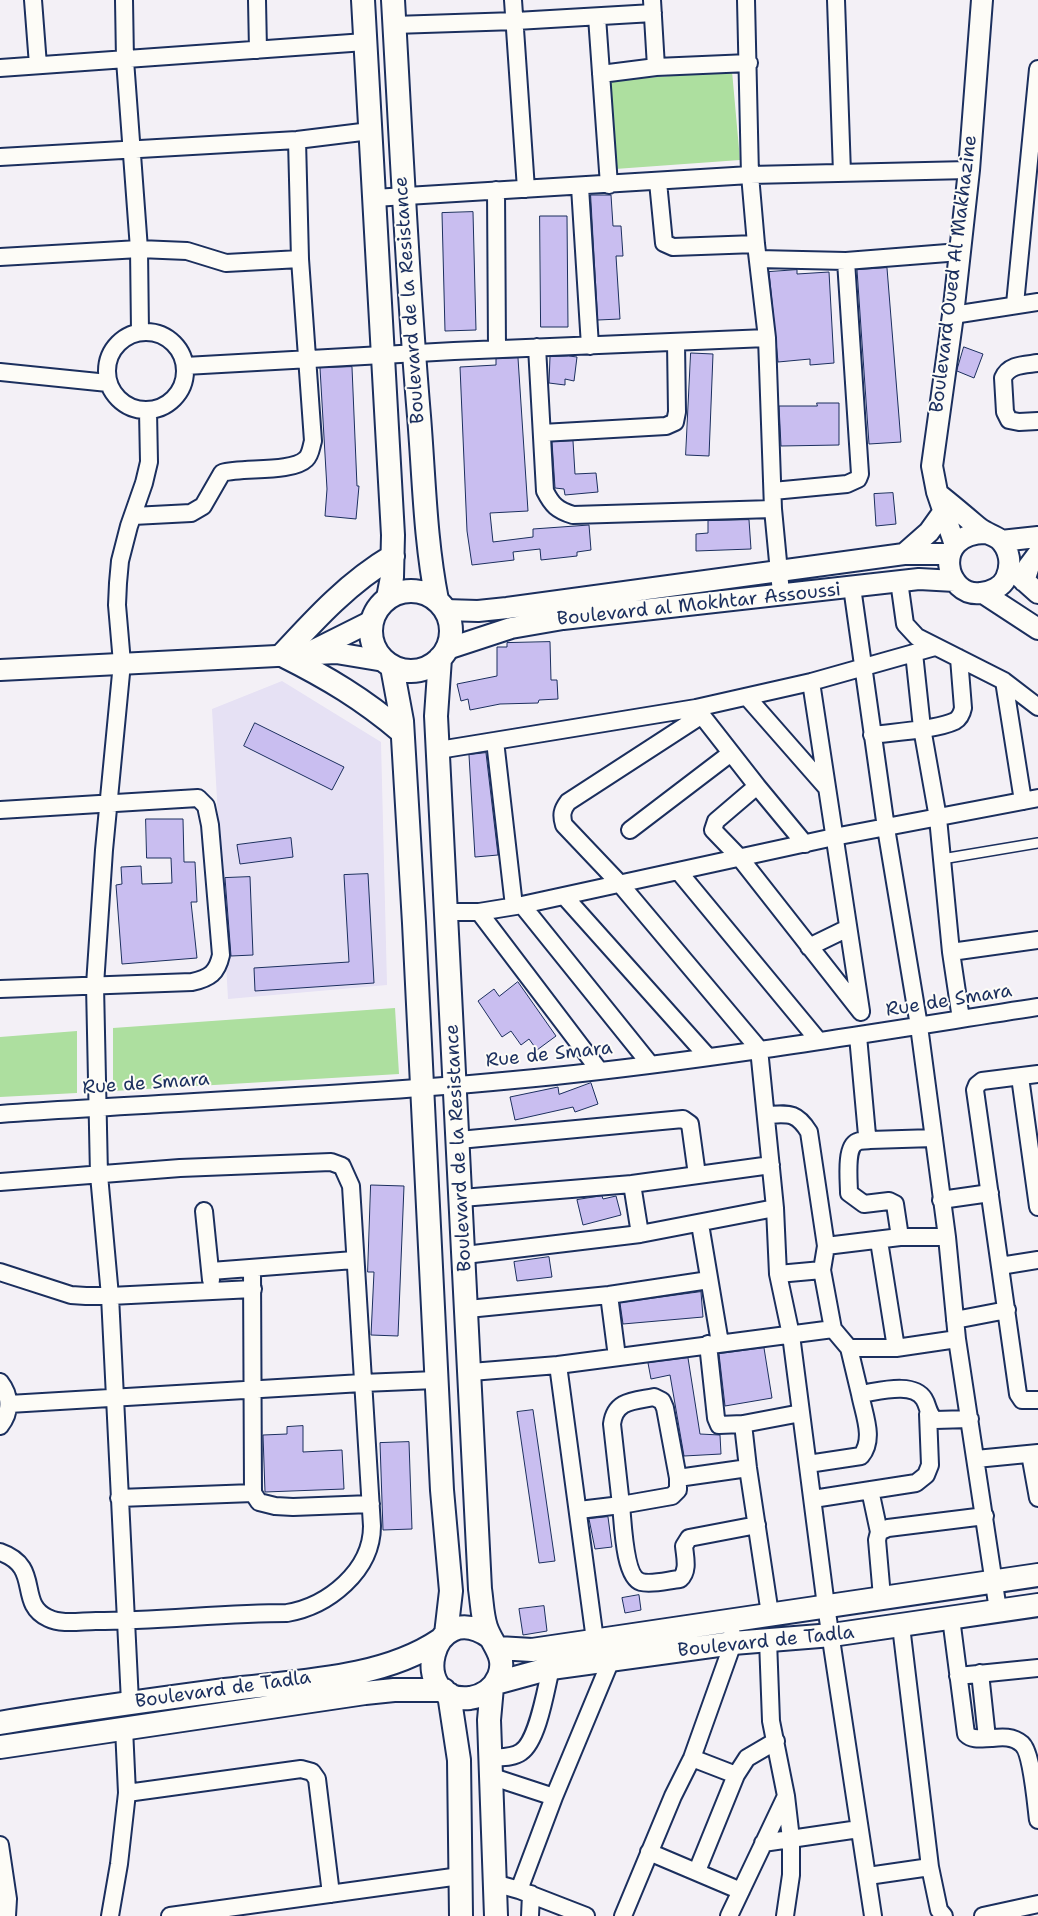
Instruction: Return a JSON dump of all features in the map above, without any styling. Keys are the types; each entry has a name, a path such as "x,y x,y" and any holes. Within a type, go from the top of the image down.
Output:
{"main road":[{"name":"Boulevard de la Resistance","path":"363,0 393,556 388,598"},
{"name":"Boulevard de la Resistance","path":"393,0 402,196 414,353 430,551 441,605"},
{"path":"393,556 368,571 338,597 282,655 345,688 370,705 402,732"},
{"path":"400,592 426,593 441,605 450,623 443,654 430,666 417,671 404,671 388,664 372,643 372,621 375,612 388,598 400,592"},
{"name":"Boulevard de la Resistance","path":"443,654 436,716 457,1084 480,1589 486,1625 494,1642 501,1669 494,1685 489,1720 496,1916"},
{"name":"Boulevard de la Resistance","path":"388,664 399,694 402,732 442,1490 451,1591 443,1637 432,1657 431,1666 438,1684 447,1692 459,1760 461,1916"},
{"name":"Boulevard de Tadla","path":"494,1642 532,1650 994,1580 1038,1575"},
{"name":"Boulevard de Tadla","path":"494,1685 514,1676 551,1668 732,1644 832,1635 1038,1605"},
{"path":"443,1637 461,1628 472,1628 494,1642"},
{"name":"Boulevard de Tadla","path":"0,1723 130,1702 358,1672 405,1660 443,1637"},
{"path":"447,1692 472,1698 486,1692 494,1685"},
{"name":"Boulevard de Tadla","path":"0,1747 365,1693 394,1690 447,1692"}],"street":[{"path":"33,0 38,65"},
{"path":"124,0 125,60 139,249 140,332"},
{"path":"257,0 258,50"},
{"path":"513,0 516,21 526,189"},
{"path":"746,0 749,63 750,174 767,338 773,510 781,593"},
{"path":"836,0 842,173"},
{"name":"Boulevard Oued Al Makhazine","path":"955,581 949,568 952,549 932,466 933,447 953,316 969,170 982,0"},
{"path":"394,25 597,17 652,6 656,67"},
{"path":"597,17 609,185"},
{"path":"0,68 365,42"},
{"path":"601,74 656,67 749,63"},
{"path":"1015,304 1038,69"},
{"path":"0,157 133,151 297,140 370,131"},
{"path":"133,516 191,513 203,506 222,473 234,469 288,466 306,459 310,452 313,441 300,259 297,140"},
{"path":"374,198 580,187 750,174 969,170"},
{"path":"658,182 664,243 673,247 757,251 846,261 960,252"},
{"path":"580,187 590,346"},
{"path":"496,190 497,349"},
{"path":"0,257 139,249 186,251 226,263 300,259"},
{"path":"773,491 847,484 858,479 860,474 846,261"},
{"path":"953,316 1015,304 1038,302"},
{"path":"140,332 154,332 167,337 181,352 185,366 183,385 176,397 162,407 148,411 131,408 120,401 108,383 106,369 110,355 117,344 128,335 140,332"},
{"path":"185,366 383,354 767,338"},
{"path":"542,433 671,425 677,418 676,343"},
{"path":"537,348 545,491 552,505 561,512 573,515 773,510"},
{"path":"1038,363 1014,367 1005,373 1003,378 1005,412 1009,420 1038,422"},
{"path":"0,372 108,383"},
{"path":"130,1702 110,1296 98,1174 95,985 122,663 117,605 120,561 149,462 148,411"},
{"path":"937,492 993,537 1009,553 1024,581"},
{"path":"904,554 928,532 944,511"},
{"path":"952,549 968,535 1038,537"},
{"name":"Boulevard al Mokhtar Assoussi","path":"441,605 478,610 507,608 779,570 952,549"},
{"path":"1024,581 1029,566 1038,554"},
{"name":"Boulevard al Mokhtar Assoussi","path":"443,654 511,628 781,593 919,579 955,581"},
{"path":"955,581 969,592 983,593 995,589 1005,580 1024,581"},
{"path":"900,581 906,624 917,637 1004,680 1038,707"},
{"path":"852,587 886,828 919,1026 947,1237 957,1338 998,1610"},
{"path":"983,593 1038,629"},
{"path":"308,653 372,621"},
{"path":"439,750 699,712 747,697 811,682 935,647"},
{"path":"0,670 336,652 388,664"},
{"path":"914,653 922,728 938,818 951,952 961,1019"},
{"path":"872,735 956,721 962,714 960,658"},
{"path":"446,912 479,912 565,896 834,837 1030,800 1004,680"},
{"path":"811,682 861,1012 867,1135 870,1140"},
{"path":"747,697 826,786"},
{"path":"699,712 805,844"},
{"path":"699,712 568,802 562,810 564,825 622,885 758,1049 775,1208 778,1274 790,1335 826,1606 832,1635 859,1829 874,1916"},
{"path":"495,741 518,905 650,1064"},
{"path":"630,830 731,753"},
{"path":"757,786 713,825 713,830 740,858 861,1012"},
{"path":"0,810 198,798 206,806 210,825 221,955 215,973 205,979 192,982 0,989"},
{"path":"679,872 818,1040"},
{"path":"565,896 708,1057"},
{"path":"479,912 599,1070"},
{"path":"809,947 848,928"},
{"path":"951,952 1038,940"},
{"name":"Rue de Smara","path":"0,1114 422,1087 599,1070 708,1057 818,1040 862,1036 1038,1007"},
{"path":"1038,1074 988,1080 977,1085 976,1098 1018,1394 1022,1400 1038,1400"},
{"path":"1020,1077 1038,1207"},
{"path":"766,1115 789,1114 798,1117 809,1132 826,1246 822,1270 833,1329 849,1348 870,1439 867,1448 861,1456 808,1464"},
{"path":"459,1140 683,1119 690,1124 697,1175"},
{"path":"900,1237 895,1204 889,1201 864,1204 849,1193 849,1155 852,1146 857,1142 870,1140 934,1138"},
{"path":"0,1182 180,1168 331,1162 342,1166 351,1186 372,1538 364,1559 346,1583 320,1602 304,1610 287,1613 127,1621 56,1622 43,1615 34,1606 27,1574 21,1564 0,1552"},
{"path":"462,1198 632,1184 771,1165"},
{"path":"632,1184 640,1234"},
{"path":"941,1200 990,1193"},
{"path":"465,1254 640,1234 700,1224 775,1208"},
{"path":"204,1210 212,1292"},
{"path":"700,1224 709,1280 717,1422 722,1426 744,1424 800,1413"},
{"path":"826,1246 900,1237 947,1237"},
{"path":"879,1241 896,1348"},
{"path":"211,1272 354,1260"},
{"path":"1000,1266 1038,1260"},
{"path":"252,1268 253,1493 259,1502 275,1506 371,1504"},
{"path":"778,1274 822,1270"},
{"path":"0,1272 72,1294 110,1296 253,1289"},
{"path":"468,1309 609,1295 709,1280"},
{"path":"609,1295 618,1357"},
{"path":"955,1320 1006,1310"},
{"path":"470,1372 558,1365 714,1343 833,1329"},
{"path":"849,1348 896,1348 957,1338"},
{"path":"558,1365 595,1640"},
{"path":"9,1404 362,1382 436,1380"},
{"path":"0,1382 7,1393 9,1404 0,1426"},
{"path":"812,1499 916,1483 926,1475 930,1465 928,1414 924,1399 913,1390 904,1389 860,1394"},
{"path":"579,1510 621,1505 672,1496 678,1490 678,1478 662,1401 654,1397 623,1404 614,1415 612,1424 621,1505 629,1571 638,1582 680,1579 686,1571 684,1546 689,1538 757,1525"},
{"path":"928,1414 935,1420 943,1421 970,1419"},
{"path":"744,1424 748,1468 770,1614"},
{"path":"976,1459 1034,1453 1038,1498"},
{"path":"678,1478 748,1468"},
{"path":"870,1490 879,1532 877,1540 882,1597"},
{"path":"119,1498 253,1493"},
{"path":"879,1532 888,1528 985,1516"},
{"path":"951,1618 966,1734 974,1738 1006,1737 1020,1743 1024,1747 1035,1770 1038,1820"},
{"path":"623,1916 649,1852 692,1758 732,1644 731,1619"},
{"path":"901,1626 930,1867 938,1910 944,1916"},
{"path":"768,1640 770,1704 786,1796 791,1839 791,1875 784,1916"},
{"path":"530,1916 525,1892 554,1797 611,1660"},
{"path":"490,1767 521,1752 529,1743 537,1722 551,1668"},
{"path":"958,1676 1038,1668"},
{"path":"980,1674 987,1738"},
{"path":"110,1916 120,1864 127,1793 124,1728"},
{"path":"697,1871 736,1775 748,1758 776,1741"},
{"path":"692,1758 736,1775"},
{"path":"490,1767 554,1797"},
{"path":"127,1793 301,1769 309,1770 317,1779 331,1894"},
{"path":"730,1916 786,1796"},
{"path":"763,1843 859,1829"},
{"path":"0,1845 8,1898 7,1916"},
{"path":"649,1852 741,1891"},
{"path":"868,1876 930,1867"},
{"path":"170,1916 460,1876"},
{"path":"494,1883 525,1892 586,1916"},
{"path":"983,1916 1015,1913 1038,1904"}],"lane":[{"path":"942,859 1038,843"}],"shaded area":[{"path":"282,681 381,742 387,985 228,999 212,709"}],"green space":[{"path":"732,71 740,160 615,169 608,81"},
{"path":"395,1008 399,1074 113,1091 113,1028"},
{"path":"77,1031 77,1093 0,1097 0,1037"}],"building":[{"path":"591,195 611,195 613,226 621,226 623,256 616,256 620,319 598,320"},
{"path":"473,212 476,330 445,331 442,213"},
{"path":"540,216 567,216 568,327 541,327"},
{"path":"887,268 901,442 869,444 857,270"},
{"path":"797,270 797,274 829,272 834,363 810,365 810,359 778,362 769,272"},
{"path":"964,347 983,354 974,378 957,371"},
{"path":"691,353 713,354 709,456 686,455"},
{"path":"550,357 577,357 574,381 565,379 565,385 549,383"},
{"path":"518,358 528,511 490,513 493,542 533,537 533,529 589,525 591,550 577,552 577,556 541,560 540,549 513,552 514,560 472,565 467,531 460,367 496,365 496,359"},
{"path":"352,367 357,486 359,486 356,519 325,516 327,489 320,368"},
{"path":"817,403 839,403 839,445 781,446 779,406 817,406"},
{"path":"573,441 575,474 596,473 598,492 565,495 564,489 555,488 552,442"},
{"path":"893,493 896,524 876,526 874,494"},
{"path":"749,520 751,549 696,551 696,534 708,533 708,521"},
{"path":"550,642 551,680 557,680 558,699 539,700 538,703 500,704 470,710 468,699 461,701 457,684 497,676 497,647 507,647 507,643"},
{"path":"255,723 344,767 332,790 244,746"},
{"path":"486,753 498,855 475,857 469,755"},
{"path":"146,819 183,819 184,862 195,862 197,902 191,902 197,958 122,964 116,885 122,884 121,867 141,866 142,884 172,883 171,858 147,858"},
{"path":"291,838 293,857 240,864 237,845"},
{"path":"368,874 374,983 255,991 254,968 349,962 344,875"},
{"path":"250,877 253,955 231,956 225,878"},
{"path":"518,982 556,1036 537,1050 529,1039 521,1045 511,1031 502,1037 478,1001 494,989 499,996"},
{"path":"591,1083 598,1104 575,1112 573,1107 515,1120 510,1097 558,1087 559,1094"},
{"path":"371,1185 404,1186 398,1336 371,1335 374,1272 368,1272"},
{"path":"602,1196 603,1199 616,1196 621,1215 583,1225 577,1200"},
{"path":"549,1257 552,1277 517,1281 514,1262"},
{"path":"701,1292 703,1317 623,1324 620,1303"},
{"path":"764,1348 772,1398 725,1406 719,1354"},
{"path":"688,1358 700,1434 720,1435 721,1454 684,1456 670,1375 651,1379 648,1363"},
{"path":"533,1410 555,1561 539,1563 517,1412"},
{"path":"303,1426 303,1452 342,1450 344,1489 265,1492 263,1435 287,1434 287,1427"},
{"path":"409,1442 412,1529 383,1530 380,1443"},
{"path":"608,1517 612,1547 595,1549 589,1519"},
{"path":"639,1595 641,1610 625,1613 622,1598"},
{"path":"544,1606 547,1631 523,1635 519,1609"}]}
